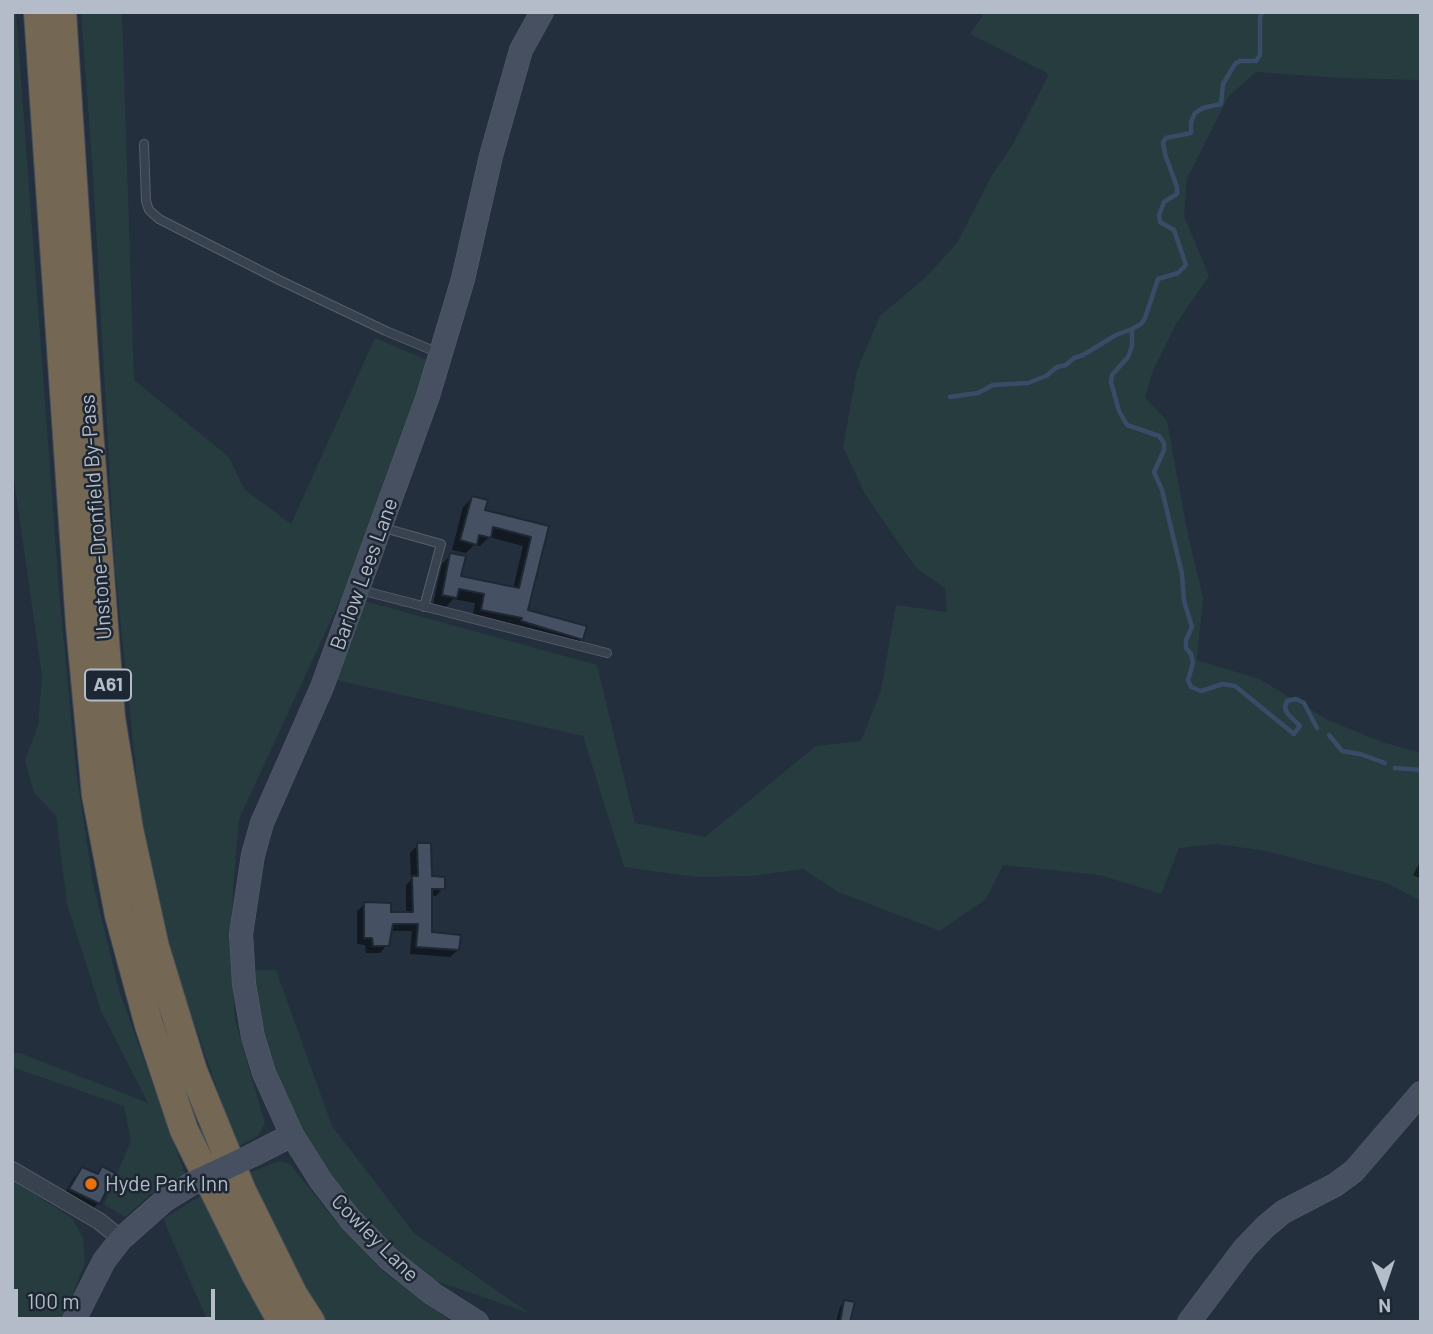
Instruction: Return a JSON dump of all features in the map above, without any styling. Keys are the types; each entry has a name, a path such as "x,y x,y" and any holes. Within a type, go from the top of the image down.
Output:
{"highway":[{"name":"Unstone-Dronfield By-Pass","path":"38,12 80,625 96,795 119,915 149,1025 184,1130 250,1264 282,1322"},
{"name":"Unstone-Dronfield By-Pass","path":"62,12 109,695 129,829 155,947 193,1071 242,1191 293,1294 311,1322"}],"street":[{"name":"Barlow Lees Lane","path":"292,1135 264,1073 253,1037 242,965 241,934 253,855 262,823 322,687 442,354 463,279 491,156 521,50 542,12"},
{"path":"1189,1322 1244,1249 1265,1227 1283,1212 1335,1185 1354,1171 1421,1093"},
{"path":"73,1322 104,1261 121,1239 165,1200 191,1184 292,1135"},
{"name":"Cowley Lane","path":"292,1135 343,1210 389,1259 433,1294 477,1322"},
{"path":"12,1170 80,1209 121,1239"}],"lane":[{"path":"144,144 146,201 149,210 159,219 279,280 386,331 442,354"},
{"path":"381,527 441,544 424,607"},
{"path":"358,590 607,653"}],"green space":[{"path":"12,12 16,12 59,590 76,770 93,884 120,993 185,1174 151,1194 125,1217 104,1204 131,1141 124,1106 12,1067 12,1053 20,1053 148,1103 101,1011 67,904 56,816 34,793 25,760 38,725 42,676 14,480 12,481"},
{"path":"81,12 122,12 134,380 229,457 244,489 291,524 375,338 429,361 367,542 239,819 231,962 235,1020 265,1123 258,1136 237,1147 174,964 140,810 115,569"},
{"path":"985,12 1421,12 1421,80 1256,72 1228,97 1187,179 1184,216 1209,276 1176,324 1152,373 1145,397 1167,421 1187,530 1203,598 1197,660 1259,679 1328,720 1382,742 1421,753 1421,901 1387,883 1266,851 1217,844 1179,848 1161,894 1100,875 1003,865 986,899 940,931 838,892 803,869 750,876 697,877 624,867 583,736 336,680 364,601 597,665 635,823 705,837 816,746 861,741 881,690 896,605 947,612 945,588 916,568 865,494 843,447 857,370 880,316 925,278 957,243 1049,74 970,34"},
{"path":"251,970 276,970 332,1126 414,1233 529,1313 428,1278 362,1216 313,1151 281,1091 260,1027"},
{"path":"279,1161 290,1164 337,1223 384,1272 452,1322 325,1322 305,1293 246,1174"},
{"path":"12,1180 72,1218 83,1238 85,1262 62,1322 12,1322"},
{"path":"202,1195 268,1322 208,1322 163,1219"}],"building":[{"path":"472,496 488,500 485,510 549,526 528,610 587,626 583,640 521,621 522,618 481,610 484,594 459,589 457,598 442,595 450,553 466,556 461,576 519,588 531,537 493,527 491,538 479,535 477,545 460,540"},
{"path":"417,843 431,843 432,876 445,877 445,889 432,889 432,932 461,935 459,950 416,947 418,924 393,924 389,946 373,946 372,938 364,938 364,902 391,903 391,912 413,912 412,876 418,876"},
{"name":"Hyde Park Inn","path":"102,1166 115,1173 100,1204 69,1189 82,1167 98,1174"},
{"path":"844,1300 855,1302 850,1322 840,1322"}],"waterway":[{"path":"1262,12 1260,55 1256,61 1240,61 1235,64 1223,84 1221,104 1203,108 1195,113 1191,122 1191,133 1166,138 1163,142 1177,194 1164,202 1159,215 1160,222 1174,230 1186,265 1178,273 1158,279 1145,318 1132,329 1132,346 1128,357 1112,375 1111,382 1119,411 1127,425 1159,436 1164,443 1164,450 1154,472 1162,490 1182,574 1184,601 1192,627 1186,640 1186,648 1193,663 1188,680 1191,687 1201,691 1223,684 1235,686 1294,734 1300,726 1287,713 1285,707 1287,701 1296,699 1304,703 1317,728"},
{"path":"950,397 978,393 993,385 1028,383 1132,329"},
{"path":"1329,735 1342,751 1385,763"},
{"path":"1395,768 1421,770"}],"place":[{"name":"Hyde Park Inn","path":"91,1184"}]}
